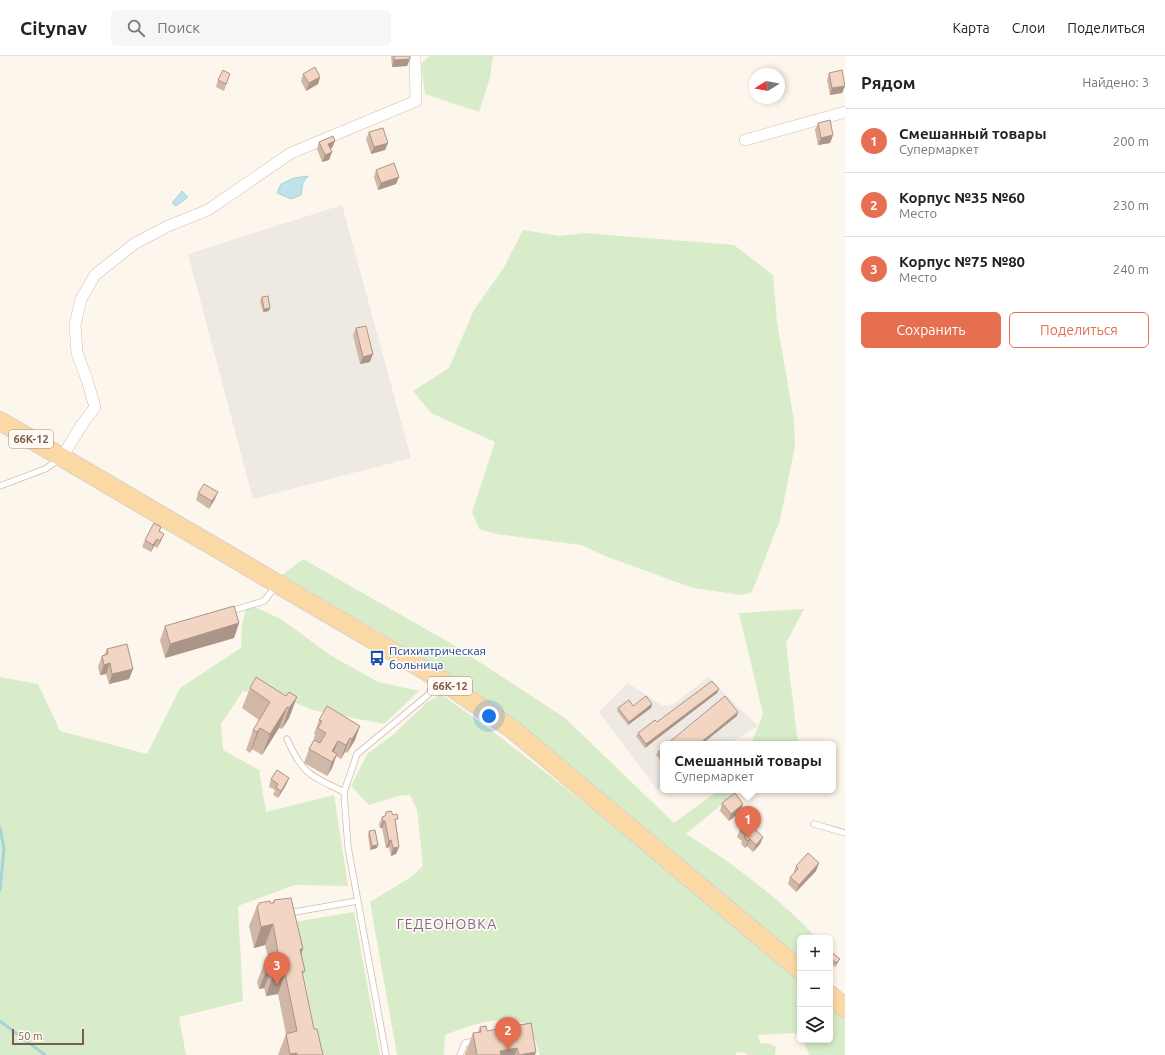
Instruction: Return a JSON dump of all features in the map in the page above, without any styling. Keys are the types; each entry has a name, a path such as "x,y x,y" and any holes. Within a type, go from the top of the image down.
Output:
{"main road":[{"name":"66К-12","path":"0,421 438,678 512,729 797,967"},
{"path":"833,998 845,1008"}],"street":[{"path":"62,458 83,423 95,407 87,380 76,353 74,325 81,299 95,275 134,244 168,226 208,210 291,153 416,101 415,56"},
{"path":"744,140 845,112"}],"lane":[{"path":"0,486 45,469 62,458"},
{"path":"220,615 264,600 277,584"},
{"path":"386,1055 348,847 344,792 357,754 428,696 438,678"},
{"path":"286,739 296,761 307,773 344,792"},
{"path":"814,824 845,833"},
{"path":"284,913 357,901"},
{"path":"460,1055 465,1043 485,1040"}],"shaded area":[{"path":"342,205 411,458 253,499 188,254"},
{"path":"708,677 758,726 734,741 660,741 660,788 657,790 599,712 628,683 663,706 674,704"}],"green space":[{"path":"429,56 493,56 490,78 479,112 425,94 421,64"},
{"path":"523,230 560,236 585,233 734,245 773,275 777,322 794,420 795,446 780,520 752,592 742,595 693,588 605,556 581,545 496,534 479,529 472,512 495,442 431,413 413,391 449,368 474,310 503,269"},
{"path":"303,559 452,644 565,718 674,823 715,793 735,793 686,834 720,856 752,880 784,906 813,934 797,935 797,957 644,830 543,743 452,678 374,629 281,576"},
{"path":"248,604 281,619 330,655 378,682 419,691 384,724 312,710 296,703 243,691 221,724 223,750 259,770 266,812 334,795 348,886 295,885 238,906 243,1001 179,1017 186,1055 0,1055 0,677 38,684 60,731 147,754 180,688 241,648 242,624"},
{"path":"804,609 786,643 798,741 752,741 763,714 739,613"},
{"path":"441,694 491,730 586,804 797,979 797,1035 794,1033 758,1035 760,1043 770,1044 776,1047 775,1055 748,1055 746,1053 737,1052 735,1055 540,1055 535,1038 530,1029 523,1023 502,1019 476,1024 445,1035 444,1055 397,1055 370,902 411,877 423,866 417,810 410,795 398,796 369,805 351,786 368,753 393,735 426,703"},
{"path":"354,912 380,1055 319,1055 294,922"},
{"path":"833,1007 845,1017 845,1055 809,1055 805,1043 833,1043"}],"water":[{"path":"308,176 303,183 301,195 291,199 277,193 281,184 294,178"},
{"path":"182,191 188,197 176,206 172,203"}],"building":[{"path":"394,56 410,56 410,59 394,60"},
{"path":"315,67 320,77 309,83 303,74"},
{"path":"223,70 230,74 226,84 218,80"},
{"path":"842,70 845,86 832,88 829,73"},
{"path":"830,120 833,135 821,138 818,123"},
{"path":"383,128 388,143 374,147 369,132"},
{"path":"333,136 335,141 328,144 332,152 325,155 319,142"},
{"path":"394,163 399,177 381,183 376,170"},
{"path":"268,296 270,308 264,309 262,297"},
{"path":"366,326 373,354 363,357 356,328"},
{"path":"204,484 218,492 212,501 198,493"},
{"path":"154,523 161,527 159,531 164,534 160,541 157,539 153,545 145,540"},
{"path":"234,606 239,623 170,644 165,626"},
{"path":"127,644 133,669 112,674 110,663 104,665 102,656 108,654 107,649"},
{"path":"256,677 286,696 289,692 297,697 289,708 287,707 270,734 260,728 257,732 253,730 270,702 250,688"},
{"path":"712,681 719,689 646,744 638,733 655,720 657,722"},
{"path":"646,696 652,704 629,722 618,708 629,700 633,706"},
{"path":"725,696 738,712 703,741 671,741"},
{"path":"327,706 360,726 352,739 350,738 346,745 338,741 332,751 337,754 332,762 309,749 314,740 320,743 326,733 318,728 322,721 319,720"},
{"path":"277,770 289,778 281,791 276,788 278,784 271,779"},
{"path":"735,793 743,804 731,814 722,803"},
{"path":"391,811 393,815 397,814 398,819 395,819 399,847 393,848 391,840 389,841 385,821 383,821 382,817 385,816 386,812"},
{"path":"747,822 763,837 756,845 750,839 748,841 744,837 746,835 740,830"},
{"path":"375,830 378,845 372,846 369,831"},
{"path":"808,853 819,863 799,885 790,877 798,869 796,866"},
{"path":"291,898 303,949 300,949 305,971 302,971 314,1029 317,1029 323,1055 297,1055 297,1053 290,1054 286,1034 297,1031 285,973 273,975 272,968 267,969 265,961 270,960 269,954 278,952 273,924 261,927 257,906 259,903 270,901 270,903 274,903 274,900"},
{"path":"833,953 840,959 836,963 833,960"},
{"path":"531,1023 536,1052 519,1055 517,1048 500,1051 501,1055 477,1055 473,1033 481,1032 480,1027 486,1026 487,1031"}],"waterway":[{"path":"0,828 4,848 0,890"},
{"path":"0,1021 45,1055"}],"place":[{"name":"Психиатрическая больница","path":"377,658"},
{"name":"Смешанный товары","path":"748,839"},
{"name":"Корпус №75 №80","path":"277,985"},
{"name":"Корпус №35 №60","path":"508,1050"}],"district":[{"name":"ГЕДЕОНОВКА","path":"447,924"}]}
